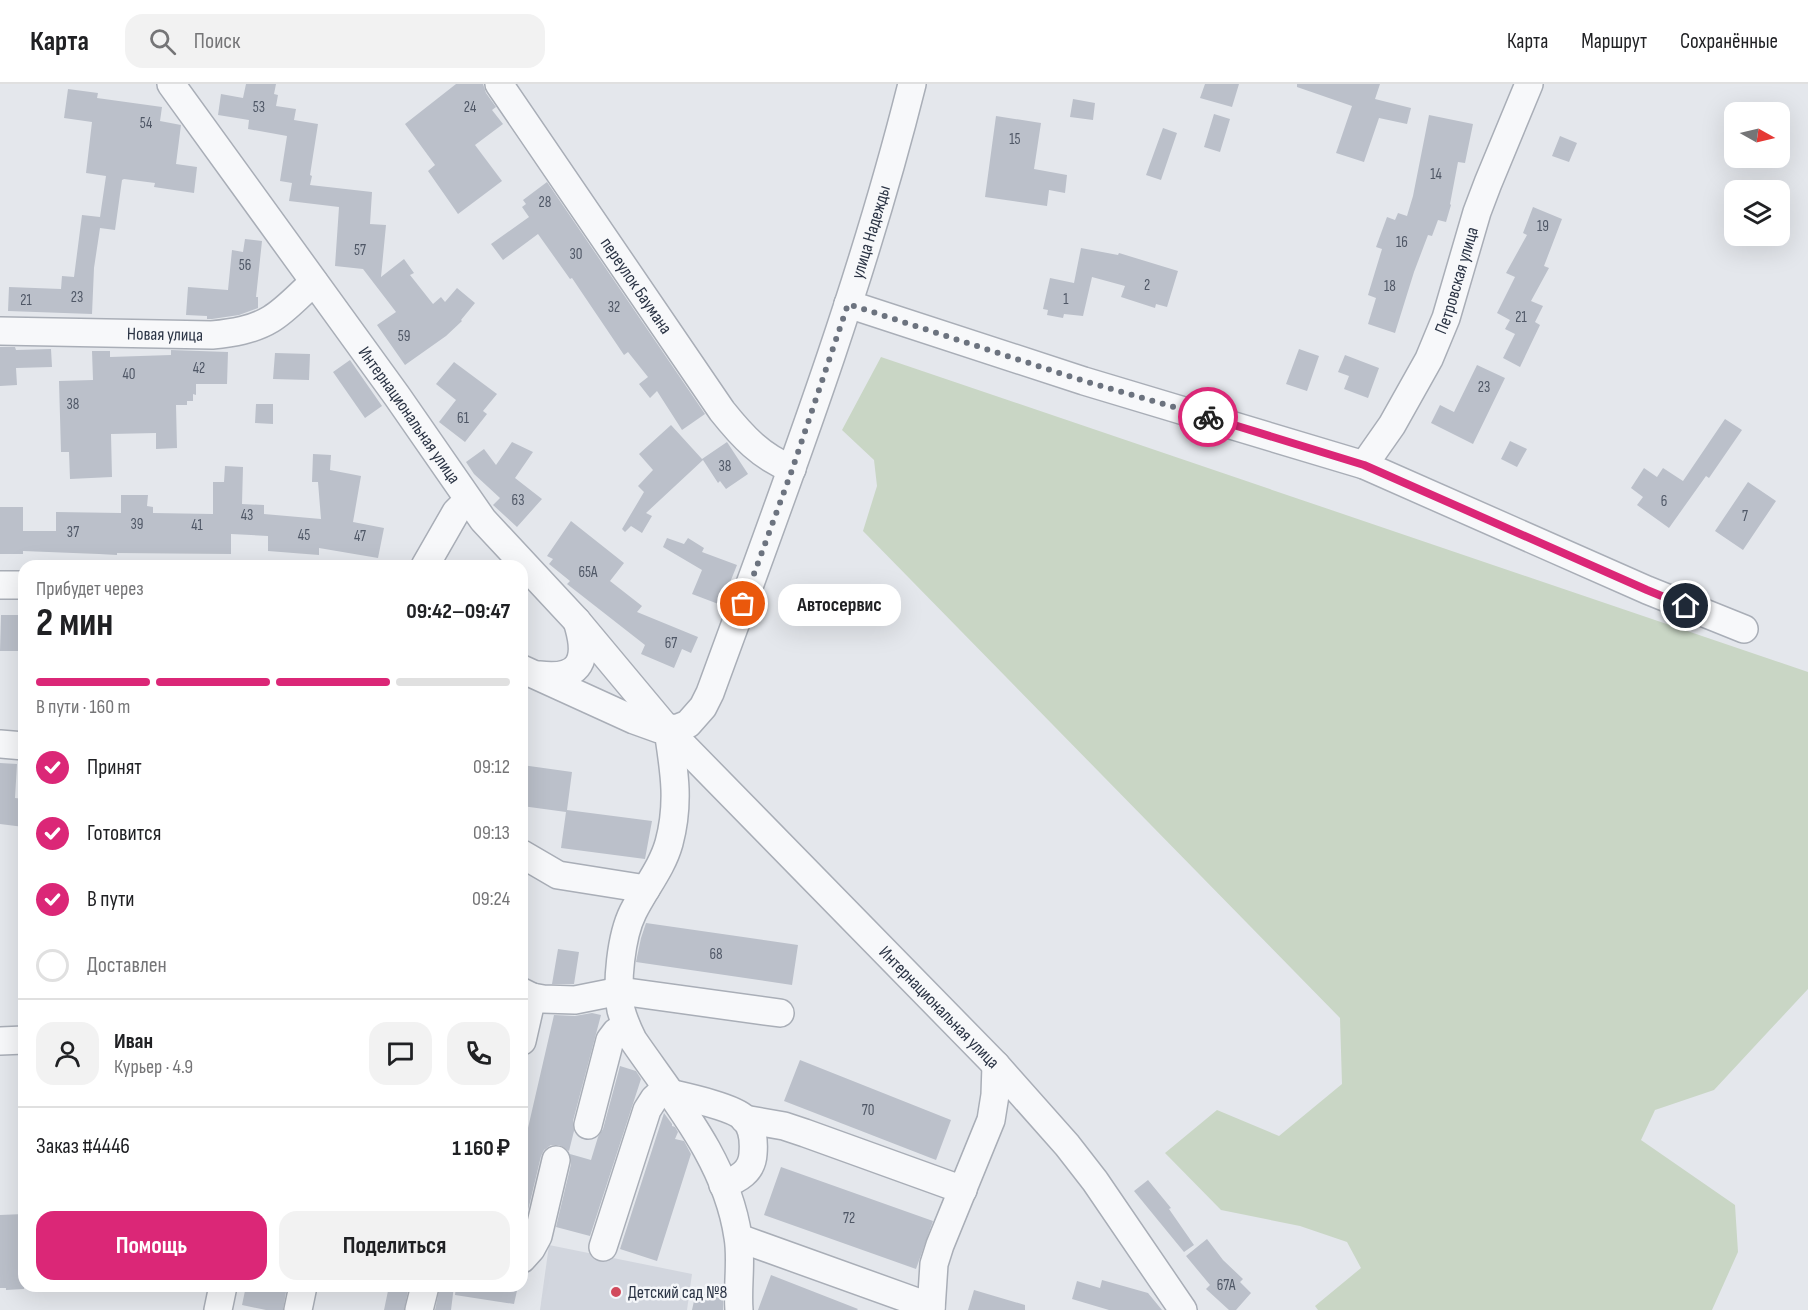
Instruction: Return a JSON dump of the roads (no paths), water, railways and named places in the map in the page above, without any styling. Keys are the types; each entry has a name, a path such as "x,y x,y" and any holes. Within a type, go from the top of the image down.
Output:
{"street":[{"name":"Интернациональная улица","path":"171,84 437,453 468,500 492,531 519,560"},
{"name":"переулок Баумана","path":"499,84 722,411 758,451 792,470"},
{"name":"улица Надежды","path":"668,730 688,724 703,707 710,693 792,470 848,304 878,210 912,84"},
{"name":"Петровская улица","path":"1364,465 1392,425 1429,359 1446,318 1477,212 1529,84"},
{"name":"Новая улица","path":"0,331 212,335 229,333 260,325 273,318 314,282"},
{"path":"848,304 1084,381 1364,465 1647,590 1744,629"},
{"path":"428,560 456,512 468,500"},
{"name":"Интернациональная улица","path":"528,569 577,621 668,730 996,1065 1067,1144 1183,1310"},
{"path":"0,585 18,585"},
{"path":"530,672 553,677 561,676 570,673 577,666 582,651 581,634 577,621"},
{"name":"Интернациональная улица","path":"530,672 634,720 668,730"},
{"path":"668,730 675,780 675,809 667,852 632,913 626,933 622,954 621,1008 626,1026 708,1148 723,1185 739,1238 739,1310"},
{"path":"0,744 18,746"},
{"path":"528,858 558,875 646,889"},
{"path":"528,994 543,999 575,1000 620,991 780,1013"},
{"path":"588,1125 610,1040 616,1032 626,1026"},
{"path":"0,1041 18,1040"},
{"path":"739,1238 931,1308 934,1264 940,1245 991,1120 996,1065"},
{"path":"668,1090 734,1112 744,1119 751,1130 753,1158 748,1171 738,1179 723,1185"},
{"path":"603,1248 647,1110 654,1099 668,1090"},
{"path":"744,1119 805,1132 963,1190"},
{"path":"528,1252 538,1236 556,1160"},
{"path":"219,1310 222,1292"},
{"path":"298,1310 302,1292"},
{"path":"419,1310 424,1292"}],"place":[{"name":"Автосервис","path":"743,604"},
{"name":"Детский сад №8","path":"616,1292"}]}
